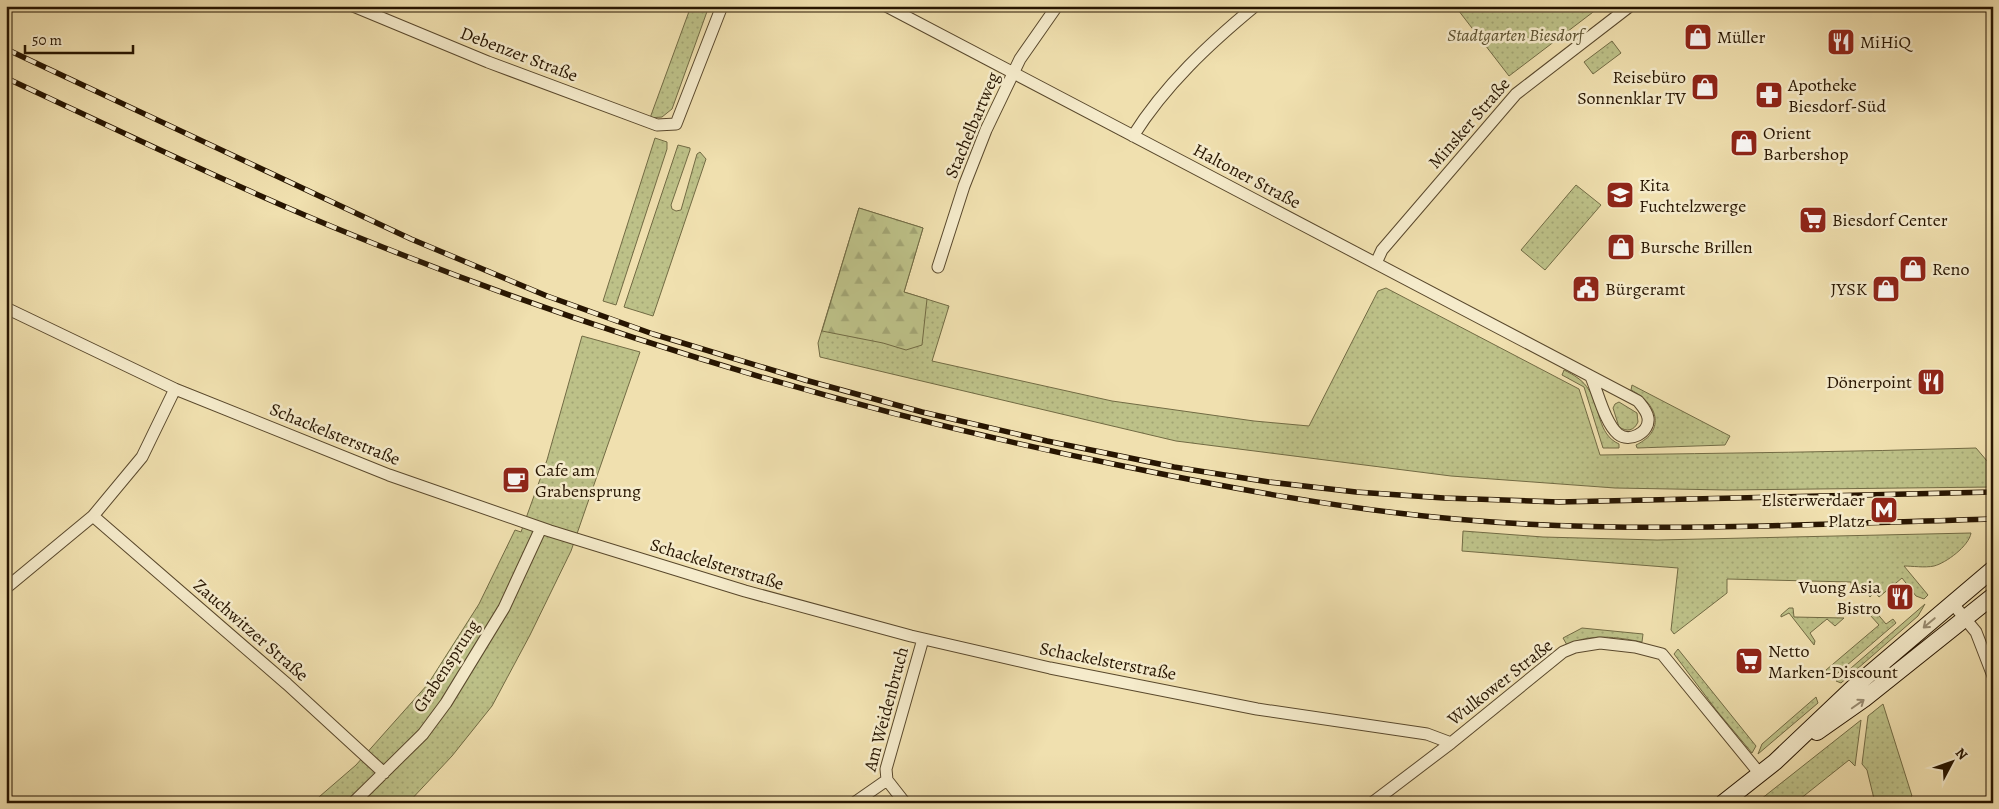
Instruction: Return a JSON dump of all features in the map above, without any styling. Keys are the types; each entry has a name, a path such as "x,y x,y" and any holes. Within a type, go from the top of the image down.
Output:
{"main road":[{"path":"1723,803 1774,762 1854,687 1993,569"},
{"path":"1774,762 1864,699 1993,596"}],"street":[{"name":"Debenzer Straße","path":"353,6 488,62 657,125 676,124 722,6"},
{"name":"Stachelbartweg","path":"938,267 986,130 1020,59 1057,6"},
{"path":"1133,136 1177,78 1203,51 1255,6"},
{"name":"Minsker Straße","path":"1376,263 1382,250 1516,94 1630,6"},
{"name":"Haltoner Straße","path":"890,7 1591,378 1638,401 1645,409 1648,418 1646,427 1639,434 1631,438 1624,438 1616,433 1608,420 1591,378"},
{"name":"Schackelsterstraße","path":"6,308 175,388 390,474 541,528 744,591 923,639 1050,668 1257,709 1427,734 1451,743"},
{"path":"6,588 93,516 142,457 175,388"},
{"name":"Zauchwitzer Straße","path":"93,516 287,684 384,773"},
{"name":"Grabensprung","path":"353,803 423,734 456,688 504,608 541,528"},
{"path":"1953,604 1976,632 1993,676"},
{"name":"Am Weidenbruch","path":"854,803 887,780 886,769 923,639"},
{"name":"Wulkower Straße","path":"1372,803 1451,743 1564,652 1589,644 1612,643 1662,654 1760,774"},
{"path":"887,780 905,803"}],"green space":[{"path":"691,6 709,6 672,109 662,117 650,118"},
{"name":"Stadtgarten Biesdorf","path":"1455,6 1601,6 1509,76"},
{"path":"1612,41 1621,53 1593,74 1584,62"},
{"path":"655,138 667,142 667,149 616,305 603,301"},
{"path":"678,145 690,148 690,150 671,205 672,209 676,211 681,210 697,154 700,152 706,159 653,316 624,307"},
{"path":"1576,185 1601,205 1545,270 1521,250"},
{"path":"859,208 923,228 904,292 949,306 932,361 1112,401 1254,421 1309,426 1378,291 1386,288 1579,389 1600,455 1976,448 1993,468 1993,487 1728,490 1615,488 1451,476 1176,441 820,357 818,343"},
{"path":"859,208 923,228 904,292 927,299 922,345 906,350 883,343 822,331"},
{"path":"582,336 640,352 571,551 530,635 492,706 452,756 408,803 312,803 356,765 428,684 479,604 515,530 521,532 547,460"},
{"path":"1564,370 1587,386 1593,397 1603,427 1612,440 1619,444 1619,448 1603,448 1584,387 1562,375"},
{"path":"1632,385 1730,436 1725,445 1637,448 1636,445 1646,439 1652,432 1655,417 1647,402 1631,390"},
{"path":"1619,402 1637,413 1638,422 1632,429 1625,430 1619,427 1613,408"},
{"path":"1463,531 1543,537 1657,540 1971,533 1962,548 1939,564 1927,567 1904,566 1928,595 1924,599 1916,596 1902,578 1879,597 1875,592 1870,597 1860,585 1852,593 1851,582 1727,579 1727,593 1674,634 1671,630 1678,568 1462,551"},
{"path":"1925,604 1918,616 1841,683 1836,681"},
{"path":"1789,608 1793,608 1794,617 1844,618 1835,626 1827,619 1810,633 1815,641 1814,645 1789,613 1781,617"},
{"path":"1875,611 1886,624 1893,619 1896,623 1832,678 1826,670 1879,625 1870,615"},
{"path":"1582,628 1643,634 1642,642 1594,637 1567,645 1563,638"},
{"path":"1678,649 1756,746 1752,753 1674,654"},
{"path":"1816,697 1818,703 1758,754 1762,744"},
{"path":"1883,704 1912,796 1904,803 1875,803 1867,770 1862,764 1868,716"},
{"path":"1861,720 1855,766 1849,760 1795,803 1756,803"}],"railway":[{"path":"6,49 411,239 547,296 653,334 805,380 922,412 1047,441 1174,467 1269,482 1356,492 1444,498 1559,502 1993,492"},
{"path":"6,78 311,218 542,307 731,368 827,396 1020,444 1244,490 1370,510 1455,519 1522,524 1656,527 1724,527 1993,519"}],"place":[{"name":"Müller","path":"1698,37"},
{"name":"MiHiQ","path":"1841,42"},
{"name":"Reisebüro Sonnenklar TV","path":"1705,87"},
{"name":"Apotheke Biesdorf-Süd","path":"1769,95"},
{"name":"Orient Barbershop","path":"1744,143"},
{"name":"Kita Fuchtelzwerge","path":"1620,195"},
{"name":"Biesdorf Center","path":"1813,220"},
{"name":"Bursche Brillen","path":"1621,247"},
{"name":"Reno","path":"1913,269"},
{"name":"Bürgeramt","path":"1586,289"},
{"name":"JYSK","path":"1886,289"},
{"name":"Dönerpoint","path":"1931,382"},
{"name":"Cafe am Grabensprung","path":"516,480"},
{"name":"Elsterwerdaer Platz","path":"1884,510"},
{"name":"Vuong Asia Bistro","path":"1900,597"},
{"name":"Netto Marken-Discount","path":"1749,661"}]}
